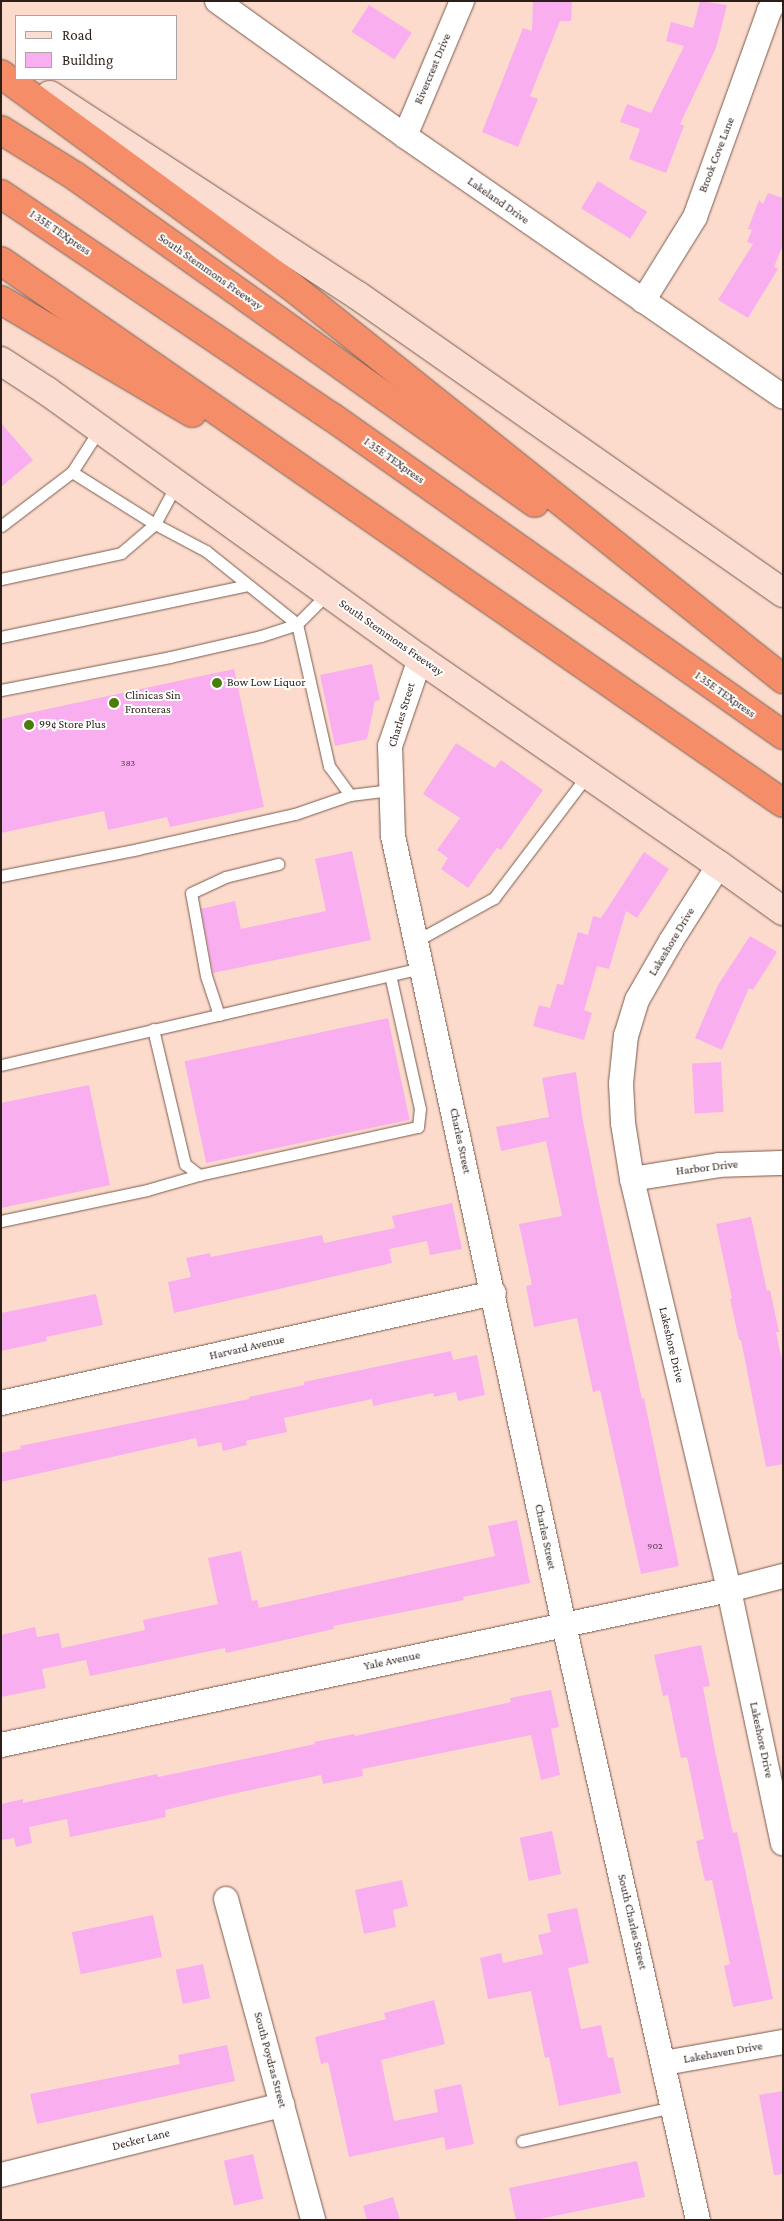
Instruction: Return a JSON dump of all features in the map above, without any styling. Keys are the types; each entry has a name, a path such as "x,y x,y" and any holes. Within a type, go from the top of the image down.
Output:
{"highway":[{"path":"1,74 291,286 783,679"},
{"name":"South Stemmons Freeway","path":"1,130 75,176 783,679"},
{"name":"I 35E TEXpress","path":"1,192 332,418 783,735"},
{"path":"1,261 783,803"},
{"path":"1,300 404,540"}],"main road":[{"path":"1,64 15,72"},
{"path":"27,80 357,295 783,593"},
{"name":"South Stemmons Freeway","path":"2,364 99,430 420,659 783,911"}],"street":[{"name":"Lakeland Drive","path":"217,1 404,136 783,397"},
{"name":"Rivercrest Drive","path":"404,136 462,1"},
{"name":"Brook Cove Lane","path":"643,301 695,216 774,1"},
{"name":"Charles Street","path":"420,659 390,746 393,836 494,1293 564,1625"},
{"name":"Lakeshore Drive","path":"719,865 637,1000 626,1035 621,1083 624,1123 632,1179 729,1590 783,1843"},
{"name":"Harbor Drive","path":"632,1179 718,1165 783,1163"},
{"name":"Harvard Avenue","path":"1,1402 494,1293"},
{"name":"Yale Avenue","path":"1,1746 729,1590 783,1576"},
{"name":"South Charles Street","path":"564,1625 698,2220"},
{"name":"South Poydras Street","path":"226,1899 313,2220"},
{"name":"Lakehaven Drive","path":"664,2064 783,2042"},
{"name":"Decker Lane","path":"1,2174 282,2105"}],"lane":[{"path":"1,526 72,472 99,430"},
{"path":"72,472 155,524 206,551 297,624 329,766 350,795"},
{"path":"1,579 121,553 155,524 176,485"},
{"path":"1,637 248,585"},
{"path":"1,690 261,636 297,624 328,593"},
{"path":"416,941 494,898 588,774"},
{"path":"1,876 138,849 294,814 350,795 391,790"},
{"path":"220,1015 206,976 191,893 225,877 278,864"},
{"path":"1,1065 422,968"},
{"path":"1,1220 147,1190 199,1175 418,1127 420,1108 390,975"},
{"path":"153,1030 185,1164 199,1175"},
{"path":"522,2141 673,2107"}],"building":[{"path":"533,1 572,1 571,21 560,21 530,96 538,99 518,147 482,132 523,28 532,31"},
{"path":"700,1 727,5 716,48 680,124 684,126 666,173 629,159 640,129 620,122 627,104 651,113 684,46 666,41 671,22 693,28"},
{"path":"369,5 412,33 394,60 352,32"},
{"path":"598,181 647,212 630,239 581,208"},
{"path":"768,193 783,198 783,245 774,267 778,269 748,318 718,300 753,244 747,242 752,230 748,229 759,200 763,204"},
{"path":"1,423 33,460 1,487"},
{"path":"372,664 380,700 375,701 367,739 335,746 320,675"},
{"path":"234,669 264,807 170,827 167,817 108,830 104,811 1,833 1,719"},
{"path":"456,743 495,768 501,760 543,790 501,850 497,848 468,888 441,869 448,858 437,850 460,818 423,794"},
{"path":"352,851 371,940 213,973 201,909 235,901 241,929 326,911 315,859"},
{"path":"644,852 669,869 637,918 626,911 609,969 597,966 584,1010 592,1013 584,1040 533,1026 539,1005 550,1008 557,984 563,985 578,932 588,935 593,916 601,918"},
{"path":"750,936 777,952 753,990 749,988 722,1050 695,1038 718,985"},
{"path":"388,1018 410,1120 206,1163 185,1061"},
{"path":"721,1062 724,1112 695,1113 692,1064"},
{"path":"576,1072 583,1121 598,1197 642,1399 644,1398 679,1566 641,1574 600,1390 593,1392 577,1318 534,1327 526,1286 532,1285 519,1224 562,1216 546,1141 501,1151 496,1127 549,1117 542,1078"},
{"path":"89,1085 110,1185 1,1208 1,1103"},
{"path":"452,1203 462,1249 430,1255 427,1241 389,1249 392,1263 174,1313 168,1282 191,1277 186,1258 210,1253 211,1257 322,1235 324,1243 395,1228 392,1216"},
{"path":"751,1217 767,1291 770,1290 779,1332 776,1332 783,1366 783,1464 766,1467 716,1224"},
{"path":"96,1294 103,1325 46,1337 47,1341 1,1351 1,1313"},
{"path":"451,1351 453,1360 477,1355 485,1395 458,1401 456,1392 434,1397 433,1393 373,1406 372,1399 284,1418 287,1432 246,1441 247,1445 223,1451 221,1442 198,1447 196,1438 1,1482 1,1453 21,1449 20,1446 249,1399 249,1397 304,1385 304,1382"},
{"path":"517,1520 530,1583 463,1597 464,1600 333,1626 334,1629 226,1653 225,1648 90,1676 86,1660 42,1669 46,1688 1,1697 1,1635 35,1627 37,1637 59,1633 62,1648 145,1630 143,1620 218,1604 208,1558 241,1551 252,1601 257,1600 259,1608 495,1556 488,1526"},
{"path":"701,1645 710,1686 703,1687 715,1751 733,1833 737,1832 773,1999 733,2007 724,1966 730,1964 712,1880 705,1881 696,1841 704,1839 687,1757 681,1758 668,1695 663,1696 654,1655"},
{"path":"551,1690 559,1727 551,1729 560,1775 541,1780 531,1735 362,1769 363,1776 323,1784 321,1775 232,1794 165,1810 166,1817 70,1837 67,1819 29,1827 32,1843 16,1847 14,1838 1,1840 1,1804 23,1799 23,1803 157,1774 158,1777 315,1744 314,1742 354,1734 355,1736 511,1702 510,1698"},
{"path":"552,1831 561,1874 529,1881 520,1838"},
{"path":"402,1880 408,1906 393,1910 396,1927 364,1934 355,1890"},
{"path":"577,1908 589,1963 568,1968 581,2029 601,2025 608,2058 613,2057 621,2093 559,2106 549,2057 545,2058 531,1991 488,1999 480,1958 501,1953 503,1963 543,1954 538,1935 551,1932 547,1914"},
{"path":"153,1915 162,1957 81,1974 72,1932"},
{"path":"203,1964 210,1998 183,2004 176,1970"},
{"path":"434,2000 445,2044 381,2060 394,2121 438,2112 434,2090 461,2084 474,2144 446,2150 444,2137 349,2157 328,2062 321,2064 315,2037 386,2019 384,2013"},
{"path":"227,2045 235,2081 37,2124 30,2094 180,2064 178,2055"},
{"path":"783,2091 783,2174 774,2175 759,2095"},
{"path":"253,2154 263,2199 234,2206 224,2161"},
{"path":"637,2161 645,2197 535,2220 516,2220 509,2188"},
{"path":"393,2197 400,2220 367,2220 363,2206"}],"place":[{"name":"Bow Low Liquor","path":"217,683"},
{"name":"Clinicas Sin Fronteras","path":"114,703"},
{"name":"99¢ Store Plus","path":"29,725"}]}
